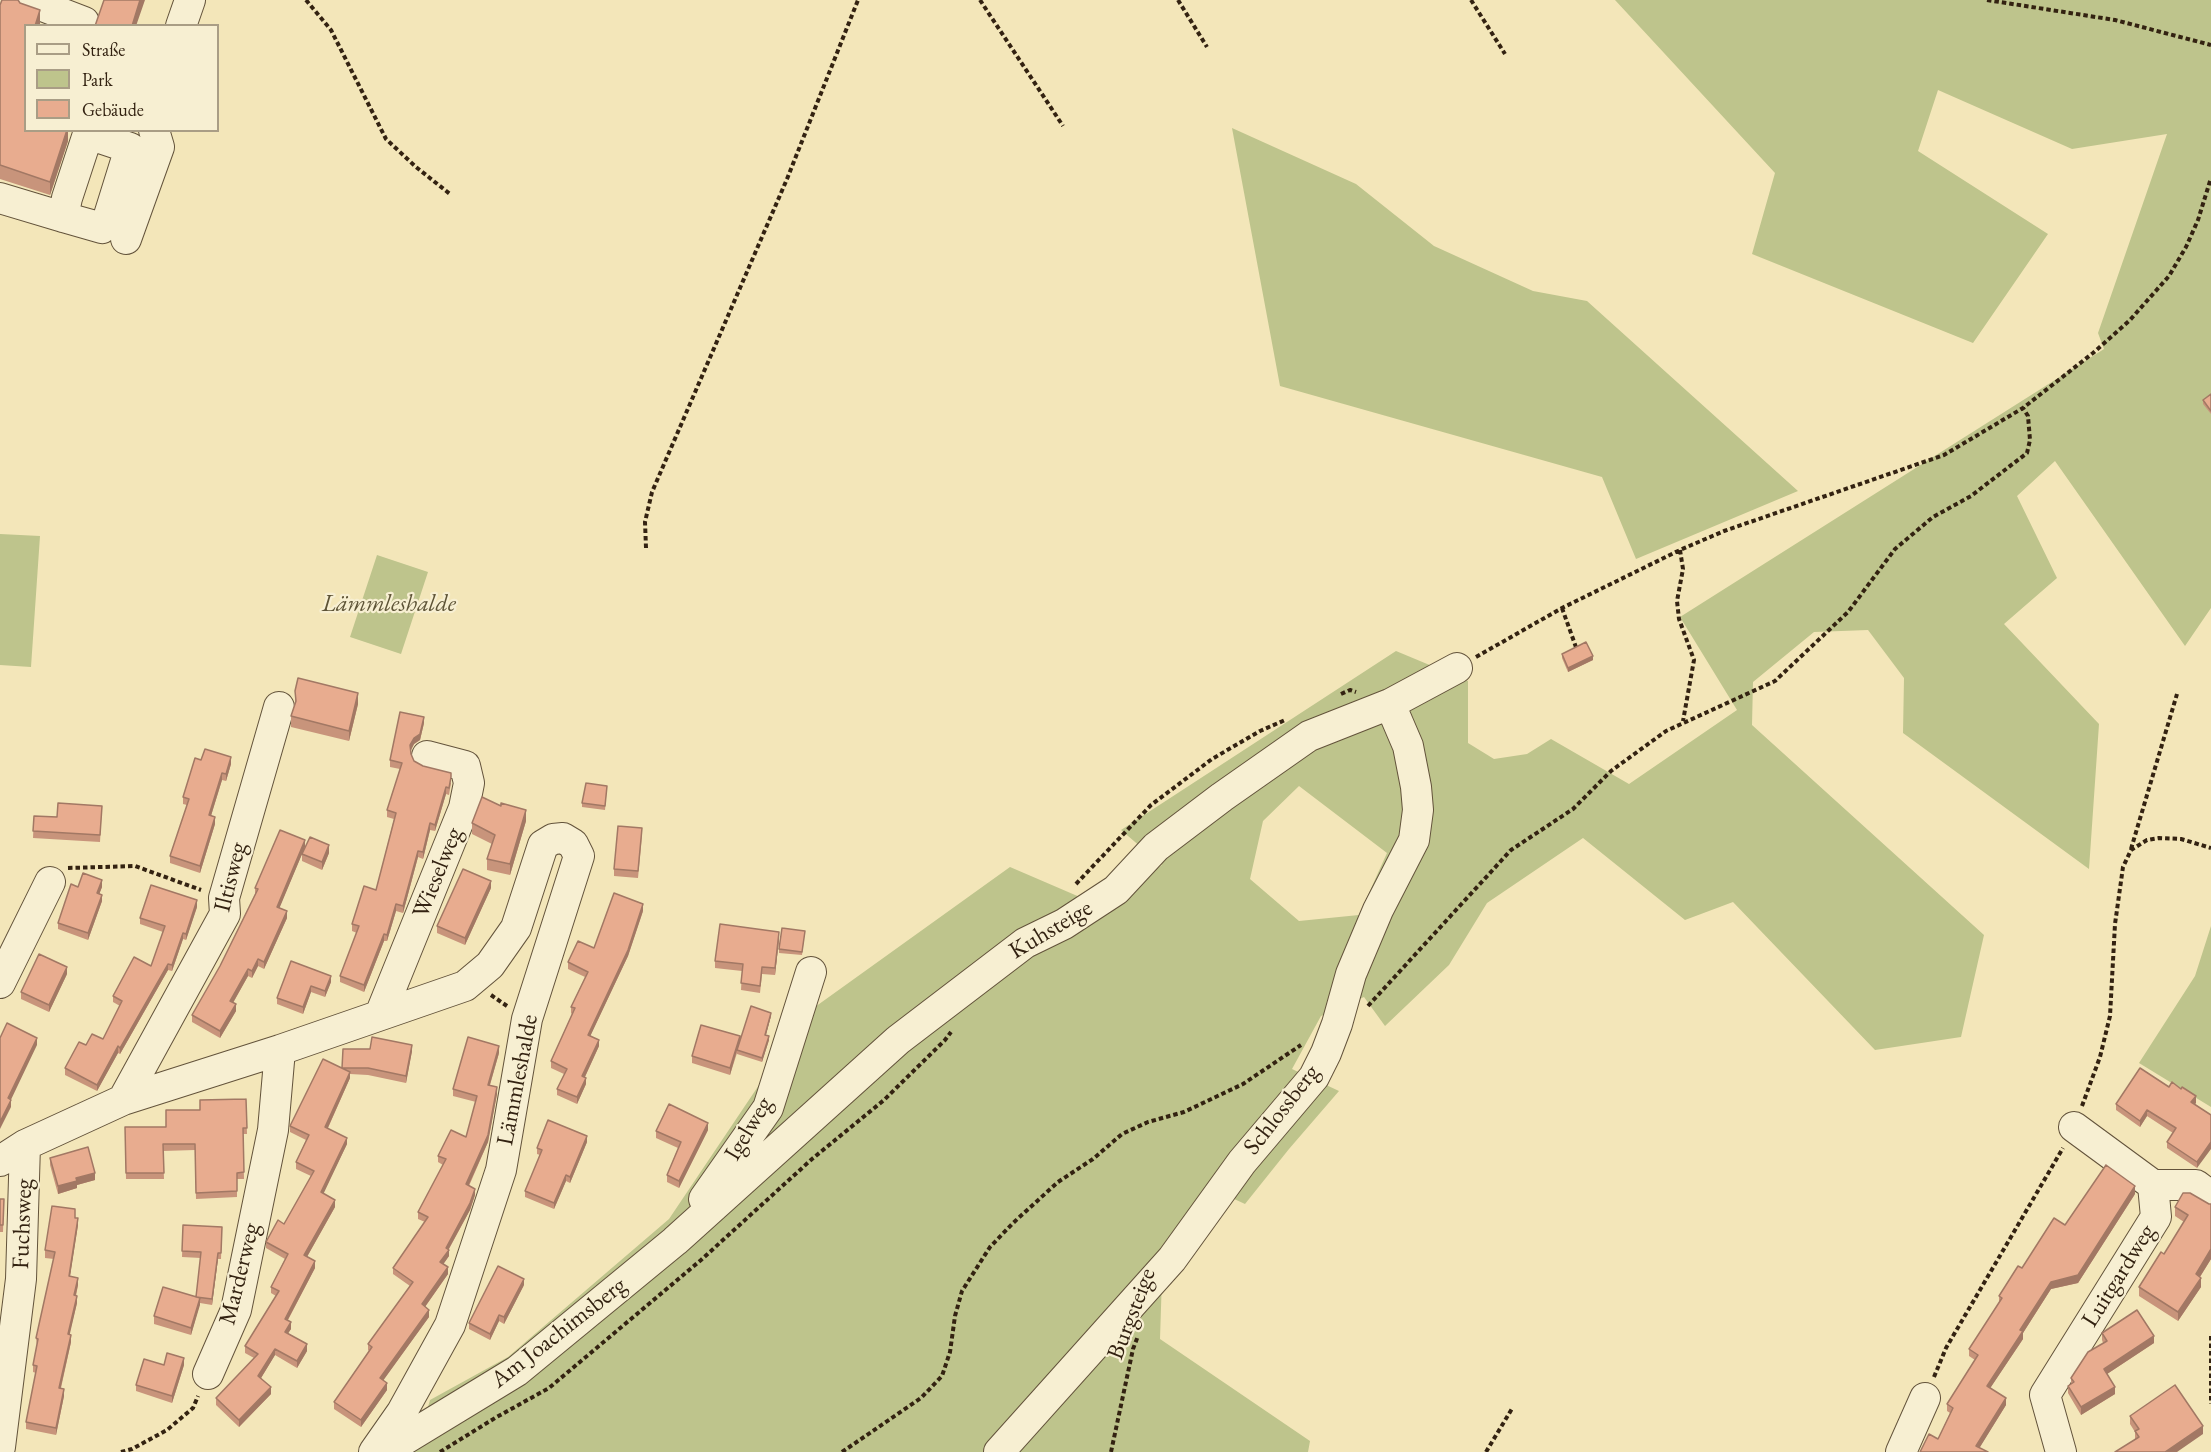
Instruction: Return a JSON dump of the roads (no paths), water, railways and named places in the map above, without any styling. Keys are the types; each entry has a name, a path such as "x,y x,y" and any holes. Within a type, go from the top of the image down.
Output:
{"street":[{"path":"27,0 84,22"},
{"path":"182,24 190,0"},
{"path":"126,239 159,147 155,132"},
{"path":"0,198 63,217 102,228 107,222 130,148 88,134 63,217"},
{"name":"Kuhsteige","path":"675,1240 898,1041 1025,943 1064,924 1116,890 1156,847 1222,797 1309,736 1390,704 1457,668"},
{"name":"Schlossberg","path":"999,1452 1172,1259 1242,1162 1314,1077 1326,1053 1351,974 1378,910 1414,840 1418,810 1416,787 1408,746 1390,704"},
{"name":"Iltisweg","path":"123,1100 225,914 224,898 279,707"},
{"name":"Wieselweg","path":"380,1015 464,808 469,783 465,766 427,756"},
{"name":"Lämmleshalde","path":"0,1161 25,1145 123,1100 280,1050 465,986 490,965 516,928 543,844 553,839 563,838 573,844 579,856 527,1019 501,1170 450,1325 402,1412 374,1452"},
{"path":"0,983 50,882"},
{"name":"Igelweg","path":"675,1240 768,1108 811,972"},
{"name":"Marderweg","path":"208,1374 236,1310 273,1130 280,1050"},
{"path":"2074,1127 2153,1185 2196,1185 2211,1196"},
{"name":"Fuchsweg","path":"0,1447 21,1280 25,1145"},
{"name":"Luitgardweg","path":"2061,1452 2045,1395 2156,1217 2153,1185"},
{"name":"Am Joachimsberg","path":"374,1452 402,1441 517,1371 675,1240"},
{"path":"1901,1452 1925,1398"}]}
